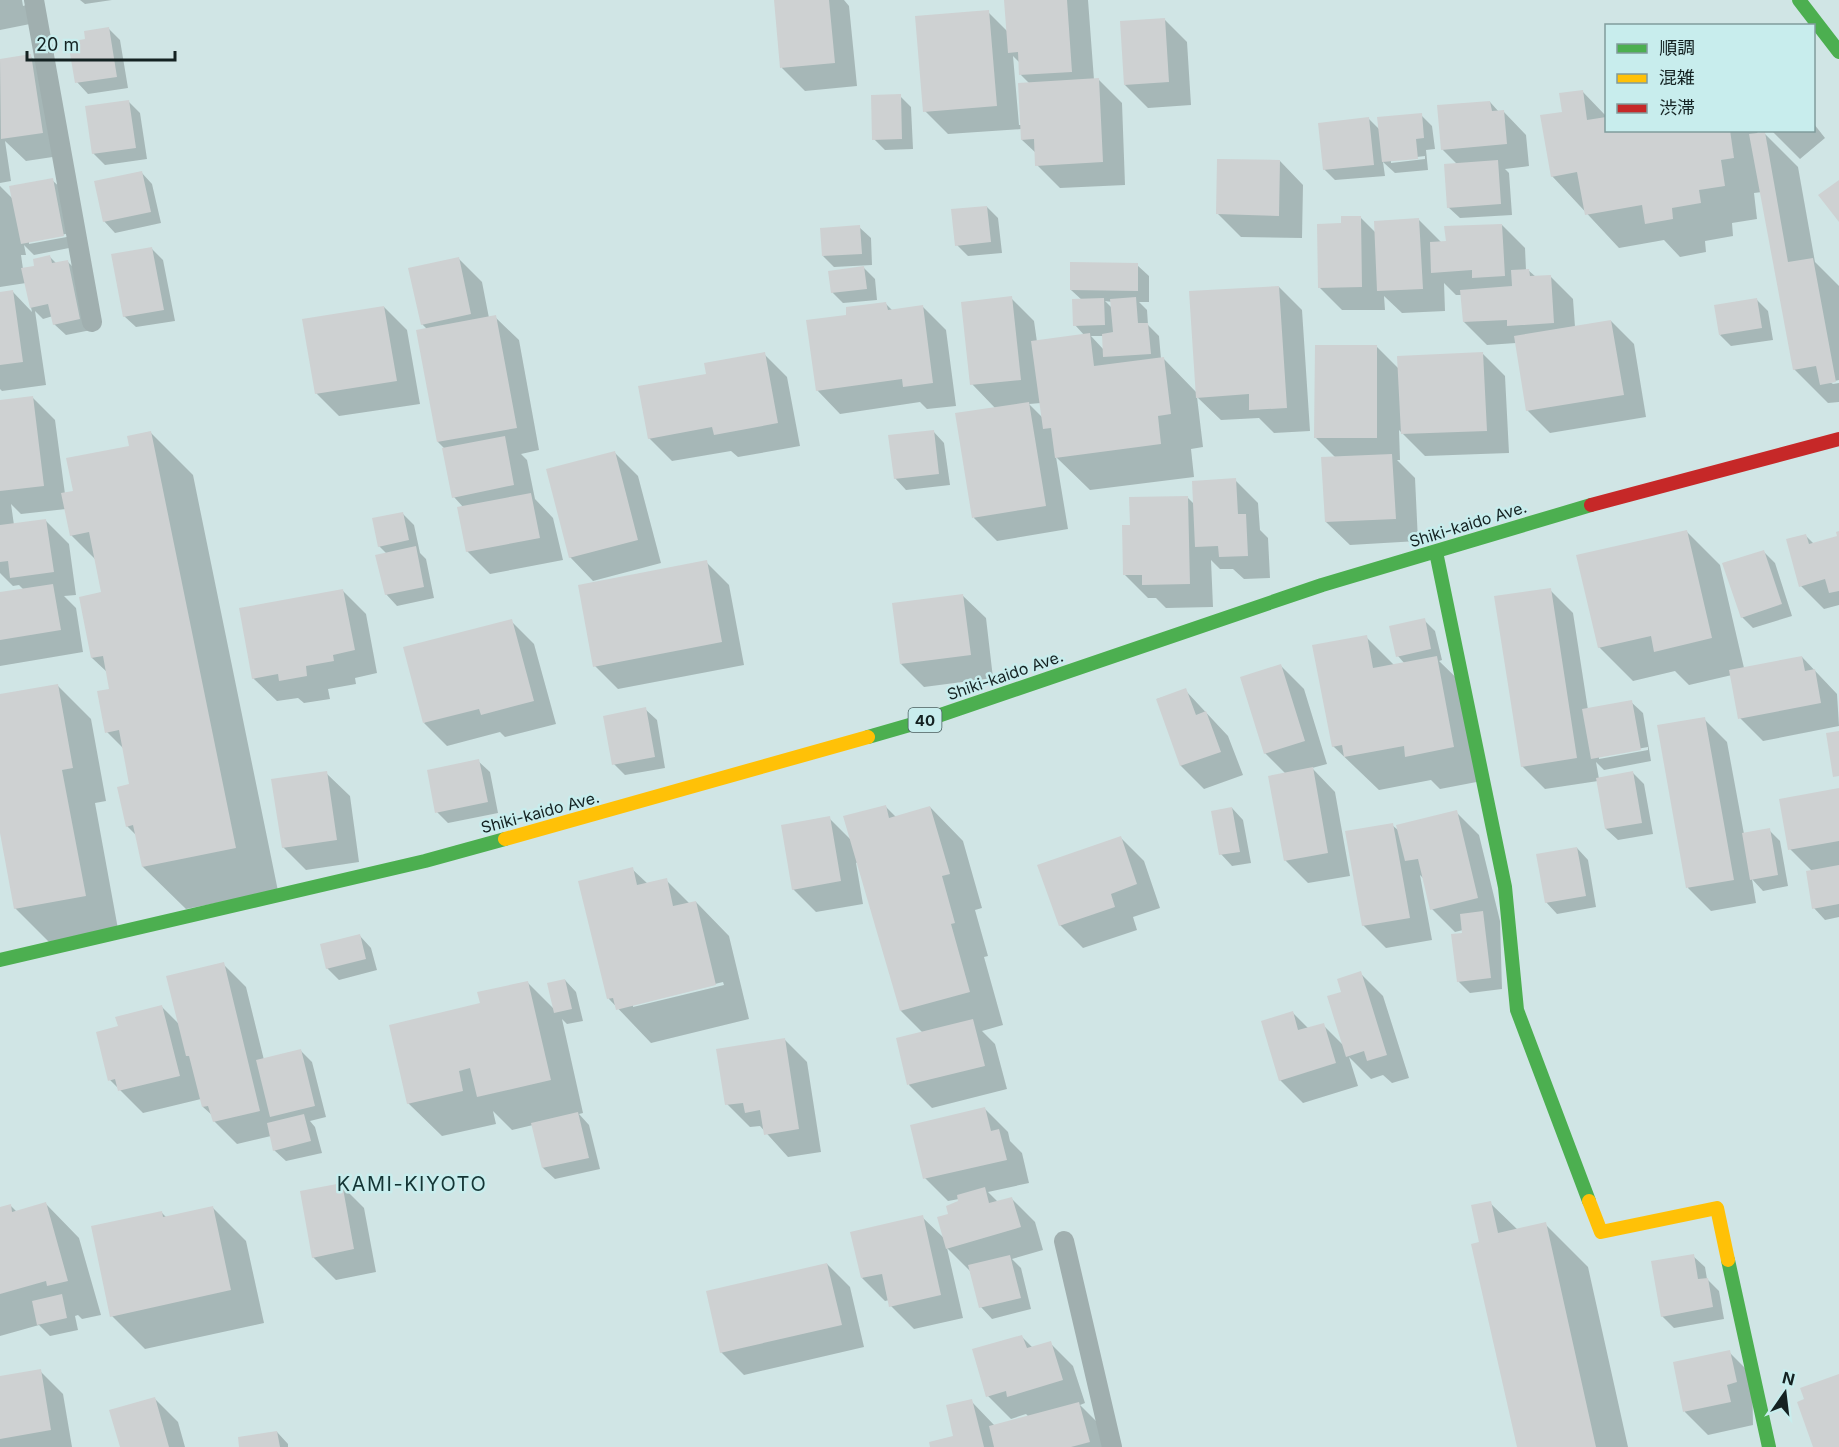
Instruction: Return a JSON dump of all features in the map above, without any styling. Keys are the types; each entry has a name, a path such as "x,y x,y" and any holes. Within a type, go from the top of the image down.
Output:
{"main road":[{"path":"1798,0 1839,52"},
{"name":"Shiki-kaido Ave.","path":"0,960 425,861 682,790 920,722 1322,585 1552,515 1839,439"},
{"path":"1436,552 1505,887 1517,1010 1601,1232 1717,1208 1769,1447"}],"lane":[{"path":"34,0 92,322"},
{"path":"1064,1241 1112,1447"}],"building":[{"path":"774,0 829,0 835,63 780,68"},
{"path":"1004,0 1067,0 1072,72 1019,75 1018,52 1008,53"},
{"path":"989,10 997,106 923,112 915,16"},
{"path":"1165,18 1169,82 1124,85 1120,21"},
{"path":"109,27 117,77 75,83 68,42 85,39 84,31"},
{"path":"31,54 43,133 1,139 0,59"},
{"path":"1099,78 1103,162 1035,166 1034,139 1021,140 1018,83"},
{"path":"1583,90 1587,120 1605,117 1605,132 1730,132 1734,158 1721,160 1725,186 1699,190 1701,203 1672,208 1673,219 1645,224 1642,205 1585,215 1577,172 1551,177 1540,115 1562,112 1559,93"},
{"path":"901,94 902,139 872,140 871,95"},
{"path":"129,100 136,148 92,154 85,106"},
{"path":"1490,101 1492,111 1504,110 1507,144 1441,150 1437,105"},
{"path":"1422,113 1424,138 1416,139 1418,159 1382,162 1377,117"},
{"path":"1369,117 1374,165 1323,170 1318,123"},
{"path":"1765,132 1788,262 1813,258 1836,382 1820,385 1816,366 1793,370 1749,134"},
{"path":"1217,159 1280,160 1279,216 1216,214"},
{"path":"1498,160 1501,204 1447,208 1444,164"},
{"path":"142,171 151,212 103,222 94,181"},
{"path":"53,178 64,236 21,244 9,186"},
{"path":"1839,180 1839,222 1818,195"},
{"path":"987,206 991,242 955,246 951,209"},
{"path":"1341,216 1361,216 1362,287 1318,288 1317,224 1341,223"},
{"path":"1419,218 1423,289 1377,291 1374,221"},
{"path":"1502,224 1505,276 1472,278 1472,270 1431,273 1430,242 1446,241 1444,226"},
{"path":"860,225 862,254 822,256 820,228"},
{"path":"152,247 164,310 123,317 111,254"},
{"path":"50,255 52,263 68,260 80,319 53,325 48,304 30,308 21,268 34,266 33,259"},
{"path":"459,257 471,314 421,325 408,268"},
{"path":"1070,262 1138,263 1138,291 1070,290"},
{"path":"864,266 867,289 831,293 828,271"},
{"path":"1529,269 1530,276 1551,275 1554,323 1507,326 1507,320 1463,322 1460,290 1512,286 1511,270"},
{"path":"1279,286 1287,408 1249,410 1249,394 1196,398 1189,291"},
{"path":"13,290 23,362 0,365 0,292"},
{"path":"1012,296 1021,380 970,385 961,302"},
{"path":"1136,297 1138,323 1148,323 1151,354 1103,357 1102,334 1113,332 1110,299"},
{"path":"1104,298 1105,325 1073,326 1072,299"},
{"path":"1757,298 1762,328 1719,335 1714,305"},
{"path":"886,302 888,310 923,305 933,383 903,387 902,379 816,391 806,320 846,315 846,307"},
{"path":"384,306 397,381 315,394 302,319"},
{"path":"496,315 517,428 437,442 416,330"},
{"path":"1611,320 1624,395 1526,411 1514,336"},
{"path":"1090,333 1094,366 1164,357 1171,414 1158,416 1161,444 1055,458 1051,428 1043,429 1031,341"},
{"path":"1315,345 1377,345 1377,438 1314,438"},
{"path":"765,352 778,423 714,435 712,427 648,439 638,386 706,374 704,363"},
{"path":"1483,352 1487,431 1401,434 1397,356"},
{"path":"33,396 44,486 0,491 0,400"},
{"path":"1029,402 1046,506 972,518 955,413"},
{"path":"934,430 939,474 894,479 888,435"},
{"path":"151,431 236,848 142,867 133,825 126,827 117,787 129,784 119,730 105,733 97,691 109,689 103,656 91,658 79,597 101,592 89,532 70,536 61,493 73,491 66,458 129,446 127,436"},
{"path":"505,436 514,485 452,498 442,448"},
{"path":"615,451 638,540 569,558 546,469"},
{"path":"1392,454 1396,519 1325,522 1321,457"},
{"path":"1236,478 1238,514 1246,514 1248,556 1219,557 1218,546 1195,547 1192,481"},
{"path":"531,493 540,538 466,552 457,507"},
{"path":"1188,496 1190,584 1142,585 1142,575 1123,575 1122,525 1130,525 1129,497"},
{"path":"403,512 409,540 378,547 372,518"},
{"path":"46,519 54,572 10,578 8,561 0,562 0,525"},
{"path":"1687,530 1712,638 1654,652 1651,636 1598,648 1576,555"},
{"path":"1839,531 1839,591 1829,593 1825,579 1799,587 1786,539 1806,534 1809,544 1837,536 1836,532"},
{"path":"416,546 424,587 385,595 375,555"},
{"path":"1764,550 1782,604 1741,618 1722,563"},
{"path":"707,560 722,642 593,667 578,585"},
{"path":"53,584 61,630 0,640 0,592"},
{"path":"1551,588 1577,758 1521,767 1494,596"},
{"path":"343,589 355,650 333,655 334,661 306,666 307,676 279,681 278,674 252,679 239,608"},
{"path":"963,594 971,655 900,664 892,603"},
{"path":"1425,618 1431,649 1396,657 1389,626"},
{"path":"512,619 534,701 481,715 479,709 423,723 403,647"},
{"path":"1367,635 1373,668 1437,656 1454,747 1405,757 1404,746 1344,757 1342,745 1332,747 1312,645"},
{"path":"1802,656 1805,671 1815,669 1821,703 1738,719 1729,670"},
{"path":"1281,664 1305,741 1264,754 1240,677"},
{"path":"58,684 73,768 62,770 86,896 14,909 0,833 0,694"},
{"path":"1186,688 1196,715 1206,711 1221,752 1180,766 1156,699"},
{"path":"1632,700 1641,750 1591,759 1582,709"},
{"path":"646,707 655,757 612,765 603,716"},
{"path":"1705,717 1734,880 1686,888 1657,725"},
{"path":"1839,731 1839,776 1833,777 1826,733"},
{"path":"479,759 488,802 435,813 427,770"},
{"path":"1313,767 1328,853 1284,861 1268,776"},
{"path":"327,771 337,840 282,848 271,779"},
{"path":"1633,771 1642,823 1605,829 1596,778"},
{"path":"1839,788 1839,841 1788,850 1779,799"},
{"path":"886,805 889,818 930,806 950,874 942,876 955,923 951,924 970,992 900,1011 843,816"},
{"path":"1232,807 1240,852 1219,855 1211,811"},
{"path":"1457,810 1478,898 1430,910 1418,859 1405,861 1396,825"},
{"path":"830,816 841,881 792,890 781,825"},
{"path":"1393,823 1410,918 1362,926 1345,831"},
{"path":"1770,828 1778,875 1750,880 1742,833"},
{"path":"1121,836 1137,884 1111,894 1115,907 1059,926 1037,865"},
{"path":"1577,847 1586,896 1545,903 1536,854"},
{"path":"1839,865 1839,904 1812,909 1806,871"},
{"path":"633,867 637,885 667,878 673,906 696,901 716,985 616,1010 613,998 607,999 578,881"},
{"path":"1483,911 1491,978 1457,982 1451,934 1462,933 1460,914"},
{"path":"360,934 366,959 326,969 320,944"},
{"path":"224,962 260,1111 213,1122 208,1106 202,1107 189,1056 186,1056 166,976"},
{"path":"1361,971 1387,1055 1367,1061 1364,1051 1346,1057 1327,996 1341,992 1337,979"},
{"path":"565,979 572,1009 554,1013 547,983"},
{"path":"528,981 551,1080 477,1097 470,1068 459,1071 463,1091 407,1104 389,1025 480,1003 477,992"},
{"path":"162,1005 180,1076 118,1091 115,1079 108,1081 96,1032 118,1026 115,1017"},
{"path":"1293,1011 1298,1030 1324,1023 1336,1063 1279,1081 1261,1021"},
{"path":"973,1019 985,1066 907,1085 896,1038"},
{"path":"785,1038 799,1129 764,1135 760,1110 745,1113 743,1103 725,1105 716,1049"},
{"path":"301,1049 315,1106 270,1117 256,1060"},
{"path":"985,1107 991,1131 999,1129 1007,1160 923,1179 910,1125"},
{"path":"578,1112 589,1158 542,1168 531,1123"},
{"path":"304,1114 311,1141 273,1151 267,1123"},
{"path":"342,1183 354,1249 312,1258 300,1191"},
{"path":"985,1187 989,1203 1012,1197 1021,1227 946,1249 937,1217 948,1214 946,1206 958,1201 957,1195"},
{"path":"1491,1201 1498,1233 1546,1222 1596,1447 1517,1447 1471,1244 1479,1242 1471,1205"},
{"path":"46,1202 68,1281 47,1286 46,1281 0,1294 0,1207 11,1204 12,1212"},
{"path":"213,1206 231,1290 110,1317 91,1226 162,1211 163,1217"},
{"path":"923,1215 941,1295 889,1307 882,1274 861,1278 850,1232"},
{"path":"1694,1254 1698,1279 1708,1278 1713,1307 1661,1317 1651,1261"},
{"path":"1010,1255 1021,1298 979,1308 968,1265"},
{"path":"827,1263 842,1325 720,1353 706,1291"},
{"path":"62,1294 67,1318 37,1325 32,1301"},
{"path":"1022,1335 1027,1348 1051,1341 1063,1380 1007,1397 1006,1391 986,1397 972,1349"},
{"path":"1730,1350 1737,1382 1727,1385 1731,1402 1683,1412 1673,1362"},
{"path":"41,1369 51,1430 0,1439 0,1376"},
{"path":"1839,1374 1839,1447 1813,1447 1797,1402 1804,1399 1800,1388"},
{"path":"155,1397 169,1447 120,1447 109,1410"},
{"path":"972,1399 984,1447 930,1447 929,1442 953,1436 946,1405"},
{"path":"1079,1402 1090,1442 1071,1447 994,1447 989,1426"},
{"path":"277,1431 280,1447 239,1447 238,1437"}],"traffic: fast":[{"path":"1799,0 1839,52"},
{"path":"868,737 920,722 1322,585 1591,505"},
{"path":"1436,552 1505,887 1517,1010 1589,1201"},
{"path":"0,960 425,861 505,839"},
{"path":"1728,1260 1769,1447"}],"traffic: slow":[{"path":"505,839 868,737"},
{"path":"1589,1201 1601,1232 1717,1208 1728,1260"}],"traffic: jam":[{"path":"1591,505 1839,439"}],"district":[{"name":"KAMI-KIYOTO","path":"412,1184"}]}
